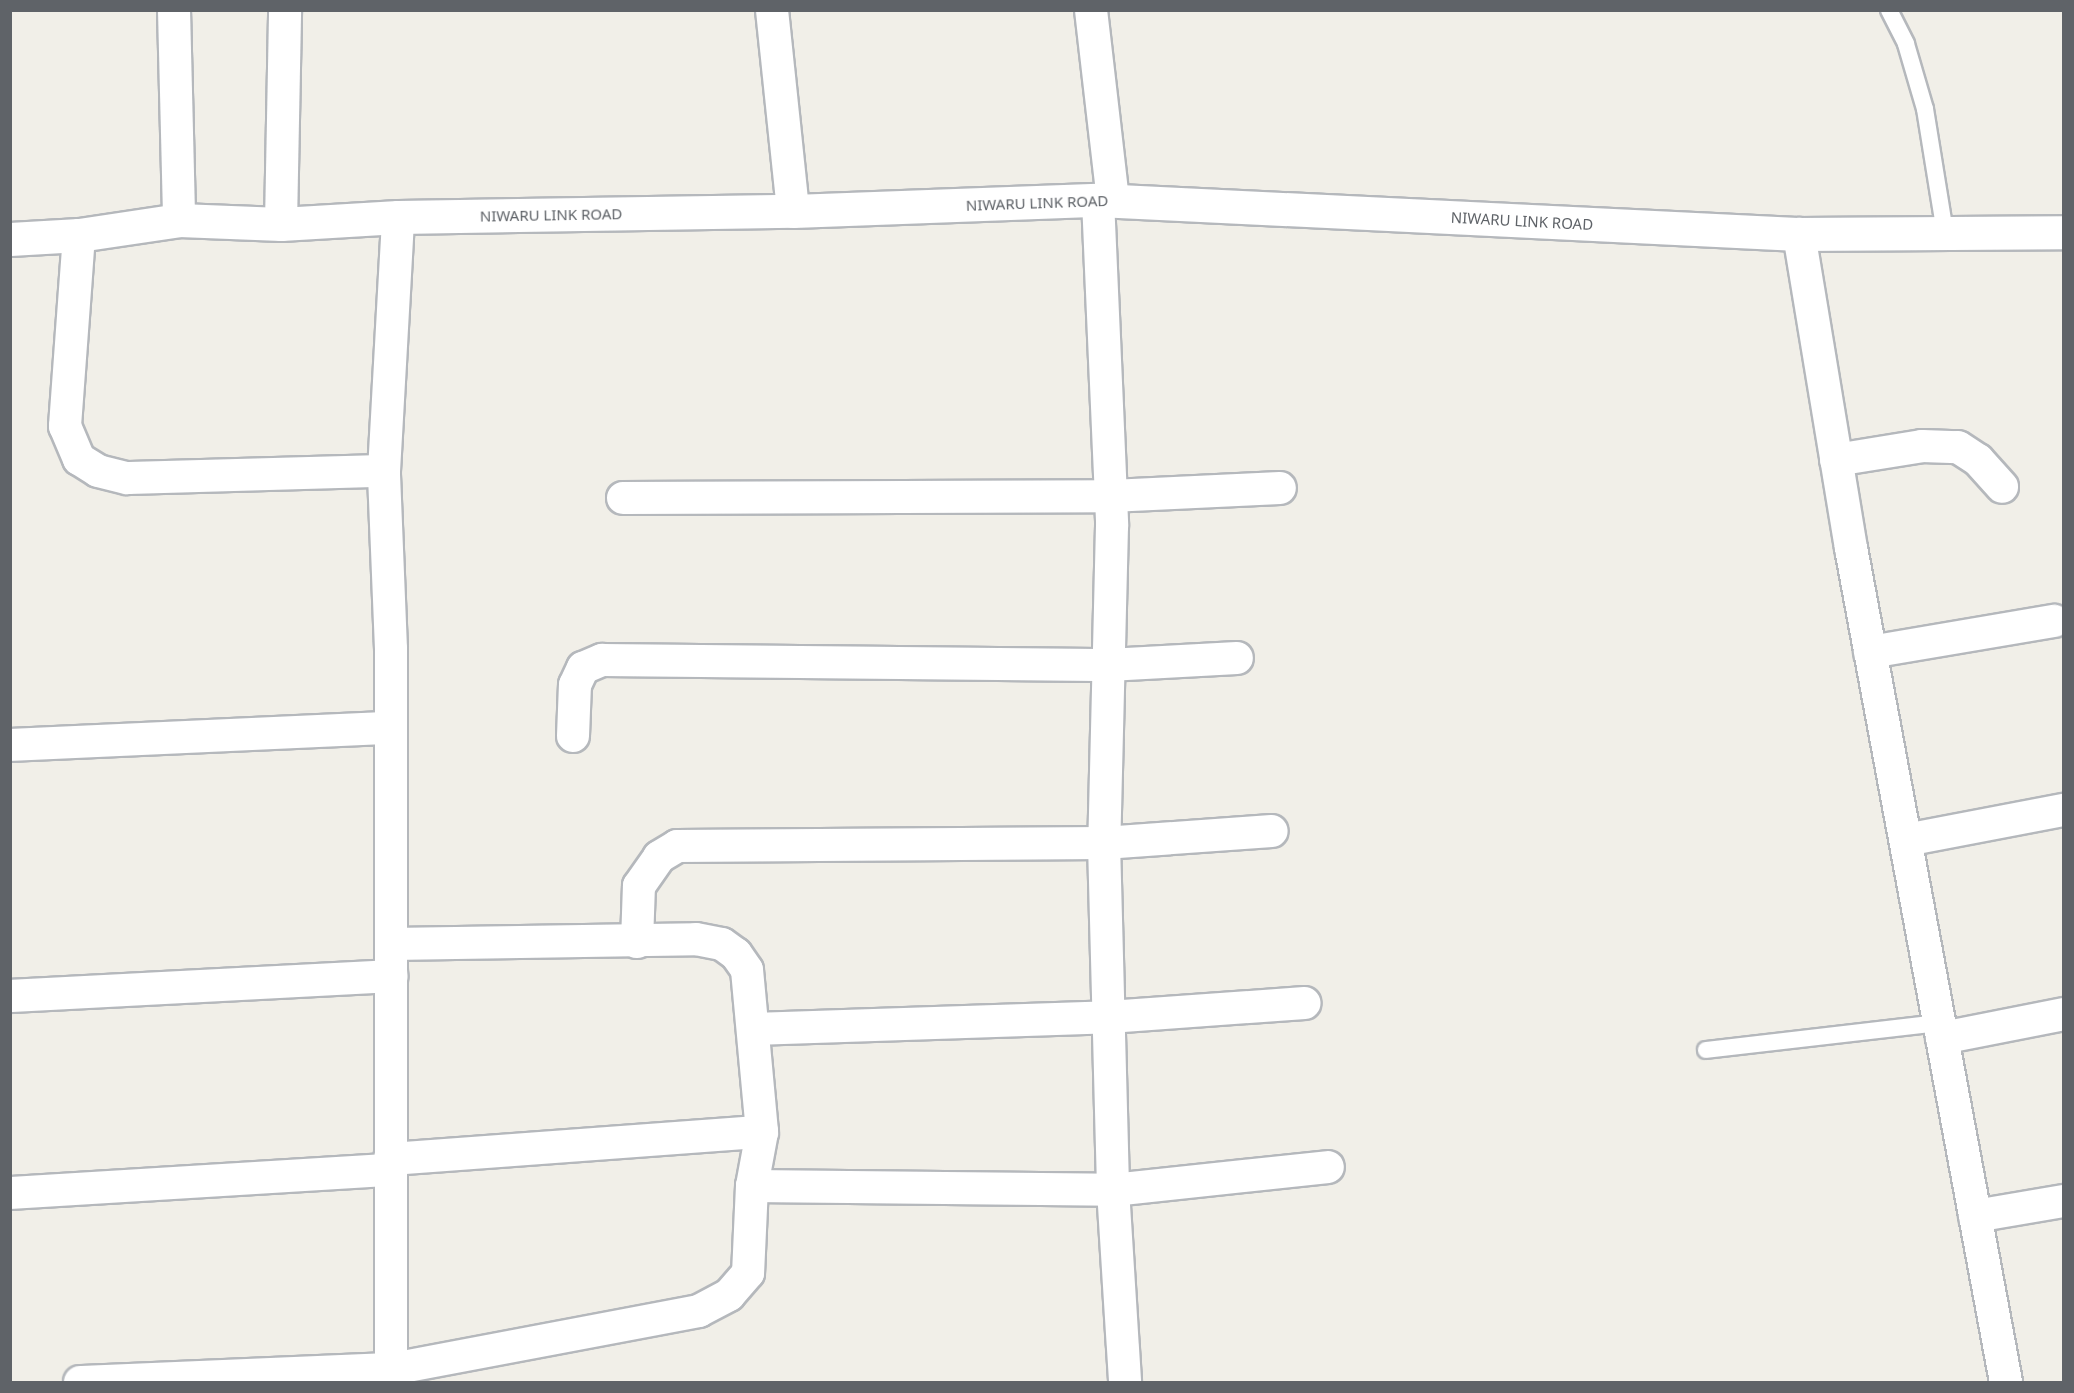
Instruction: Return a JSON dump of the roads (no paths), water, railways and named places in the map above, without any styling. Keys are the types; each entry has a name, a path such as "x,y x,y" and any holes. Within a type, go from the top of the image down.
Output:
{"street":[{"path":"174,10 179,220"},
{"path":"281,224 285,10"},
{"path":"771,10 793,211"},
{"path":"1091,10 1105,201 1110,496 1104,843 1113,1190 1125,1383"},
{"name":"NIWARU LINK ROAD","path":"10,239 79,235 179,220 281,224 398,217 793,211 1105,201 1799,234 2064,232"},
{"path":"392,1376 391,728 384,471 398,217"},
{"path":"1799,234 1870,652 2006,1383"},
{"path":"79,235 65,426 79,459 98,471 127,478 384,471"},
{"path":"1836,460 1922,447 1958,447 1978,460 2002,487"},
{"path":"623,498 1110,496 1280,488"},
{"path":"1870,652 2054,621"},
{"path":"573,736 575,685 583,668 602,660 1108,665 1237,658"},
{"path":"10,745 391,728"},
{"path":"1906,840 2064,810"},
{"path":"637,942 639,886 659,857 677,846 1104,843 1272,831"},
{"path":"80,1383 392,1376 699,1311 729,1294 748,1273 752,1186 762,1132 747,970 736,954 722,944 696,939 637,942 392,944"},
{"path":"10,996 391,976"},
{"path":"753,1029 1110,1017 1305,1003"},
{"path":"1941,1030 2064,1014"},
{"path":"10,1193 390,1164 762,1132"},
{"path":"752,1186 1113,1190 1328,1167"},
{"path":"1975,1216 2064,1201"}],"lane":[{"path":"1889,10 1906,44 1925,109 1945,233"},
{"path":"1706,1050 1941,1030"}]}
